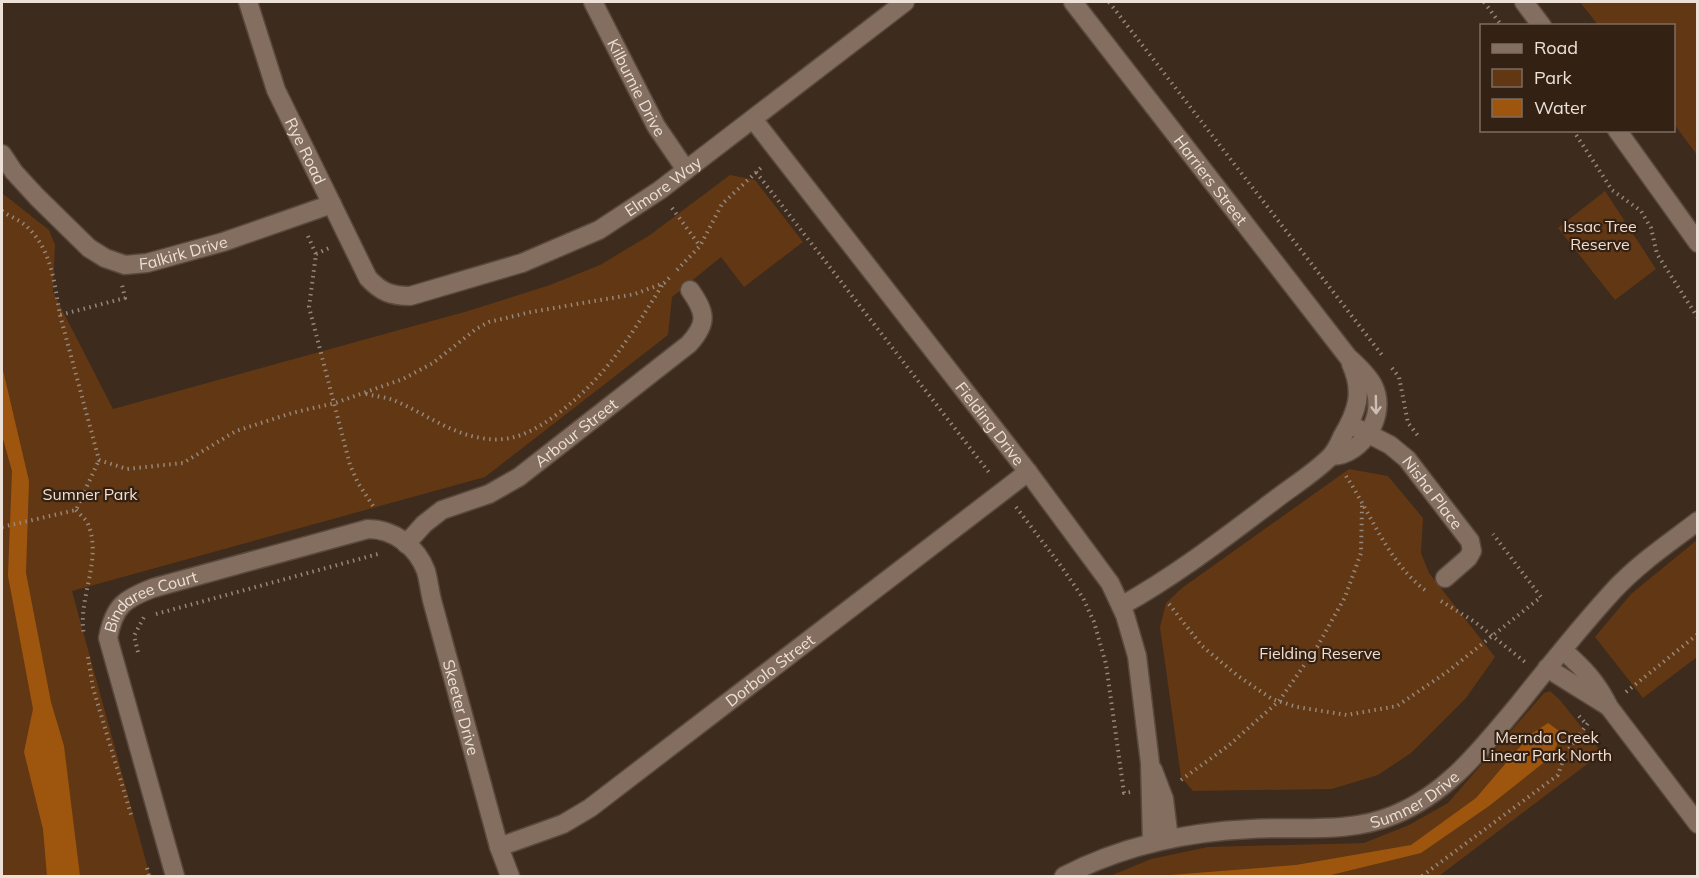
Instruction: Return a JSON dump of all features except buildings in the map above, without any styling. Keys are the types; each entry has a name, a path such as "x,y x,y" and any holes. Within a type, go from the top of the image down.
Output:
{"street":[{"name":"Rye Road","path":"248,2 276,90 368,278 383,292"},
{"name":"Kilburnie Drive","path":"593,2 656,126 686,170"},
{"name":"Elmore Way","path":"383,292 395,296 410,296 522,263 599,230 660,190 905,2"},
{"name":"Harriers Street","path":"1074,2 1348,357 1361,368 1373,386 1378,402 1376,417 1368,434 1343,456 1332,456"},
{"path":"1524,2 1540,24"},
{"name":"Fielding Drive","path":"753,119 1028,472 1107,578 1125,615 1137,656 1161,841"},
{"path":"1618,132 1698,243"},
{"name":"Falkirk Drive","path":"2,154 30,188 89,248 105,258 125,265 147,263 223,242 332,204"},
{"name":"Arbour Street","path":"406,544 424,524 442,510 489,494 519,477 689,344 700,332 703,322 703,314 690,291"},
{"name":"Harriers Street","path":"1121,606 1156,587 1207,552 1332,456 1350,424 1357,404 1359,390 1357,376 1348,357"},
{"name":"Nisha Place","path":"1350,424 1390,445 1407,459 1470,541 1472,552 1468,558 1445,578"},
{"name":"Dorbolo Street","path":"498,847 563,824 590,808 1028,472"},
{"name":"Sumner Drive","path":"1064,876 1111,855 1184,835 1251,829 1346,828 1394,815 1430,796 1457,775 1615,589 1698,521"},
{"name":"Bindaree Court","path":"175,876 108,638 111,621 120,605 134,595 153,588 368,529 392,533 406,544"},
{"name":"Skeeter Drive","path":"406,544 415,552 426,571 498,847 510,876"},
{"path":"1563,650 1589,674 1599,687 1609,707 1698,824"},
{"path":"1547,668 1609,707"}],"path":[{"path":"1484,2 1500,24"},
{"path":"1574,132 1612,190 1641,211 1651,228 1657,254 1698,318"},
{"path":"365,394 391,399 456,431 480,438 501,440 520,437 542,426 593,384 616,356 664,283 700,246 722,204 779,152"},
{"path":"660,190 700,246"},
{"path":"2,211 24,224 45,251 51,267 60,315 99,460 76,510 2,527"},
{"path":"60,315 125,298 116,262"},
{"path":"99,460 127,469 183,463 236,431 292,413 335,404 403,379 433,363 476,329 489,322 531,312 635,294 664,283"},
{"path":"1156,587 1202,646 1238,676 1272,699 1297,707 1347,715 1397,706 1448,672 1494,636"},
{"path":"1422,876 1558,775 1565,754 1590,721 1698,634"}],"green space":[{"path":"1580,2 1697,2 1697,155 1675,125 1675,24 1597,24"},
{"name":"Sumner Park","path":"730,175 755,180 803,242 744,287 721,257 672,297 668,335 485,477 72,591 150,876 2,876 2,193 49,230 55,245 53,292 113,409 468,311 550,285 600,265 650,235"},
{"name":"Issac Tree Reserve","path":"1605,191 1656,269 1615,300 1558,228"},
{"name":"Fielding Reserve","path":"1349,469 1388,476 1423,518 1421,553 1429,573 1495,657 1466,698 1411,753 1378,775 1332,789 1193,791 1181,777 1160,627 1166,603 1182,588"},
{"path":"1697,540 1697,657 1643,698 1595,637 1631,594"},
{"name":"Mernda Creek Linear Park North","path":"1550,691 1560,700 1602,753 1439,876 1110,876 1151,859 1208,847 1364,843 1409,825 1448,803 1544,693"}],"water":[{"path":"2,366 29,481 26,573 51,702 64,746 80,876 47,876 43,829 24,752 33,709 8,576 12,471 2,435"},
{"path":"1548,723 1562,733 1552,756 1489,806 1421,853 1327,876 1158,876 1296,865 1411,845 1476,798 1530,735"}]}
